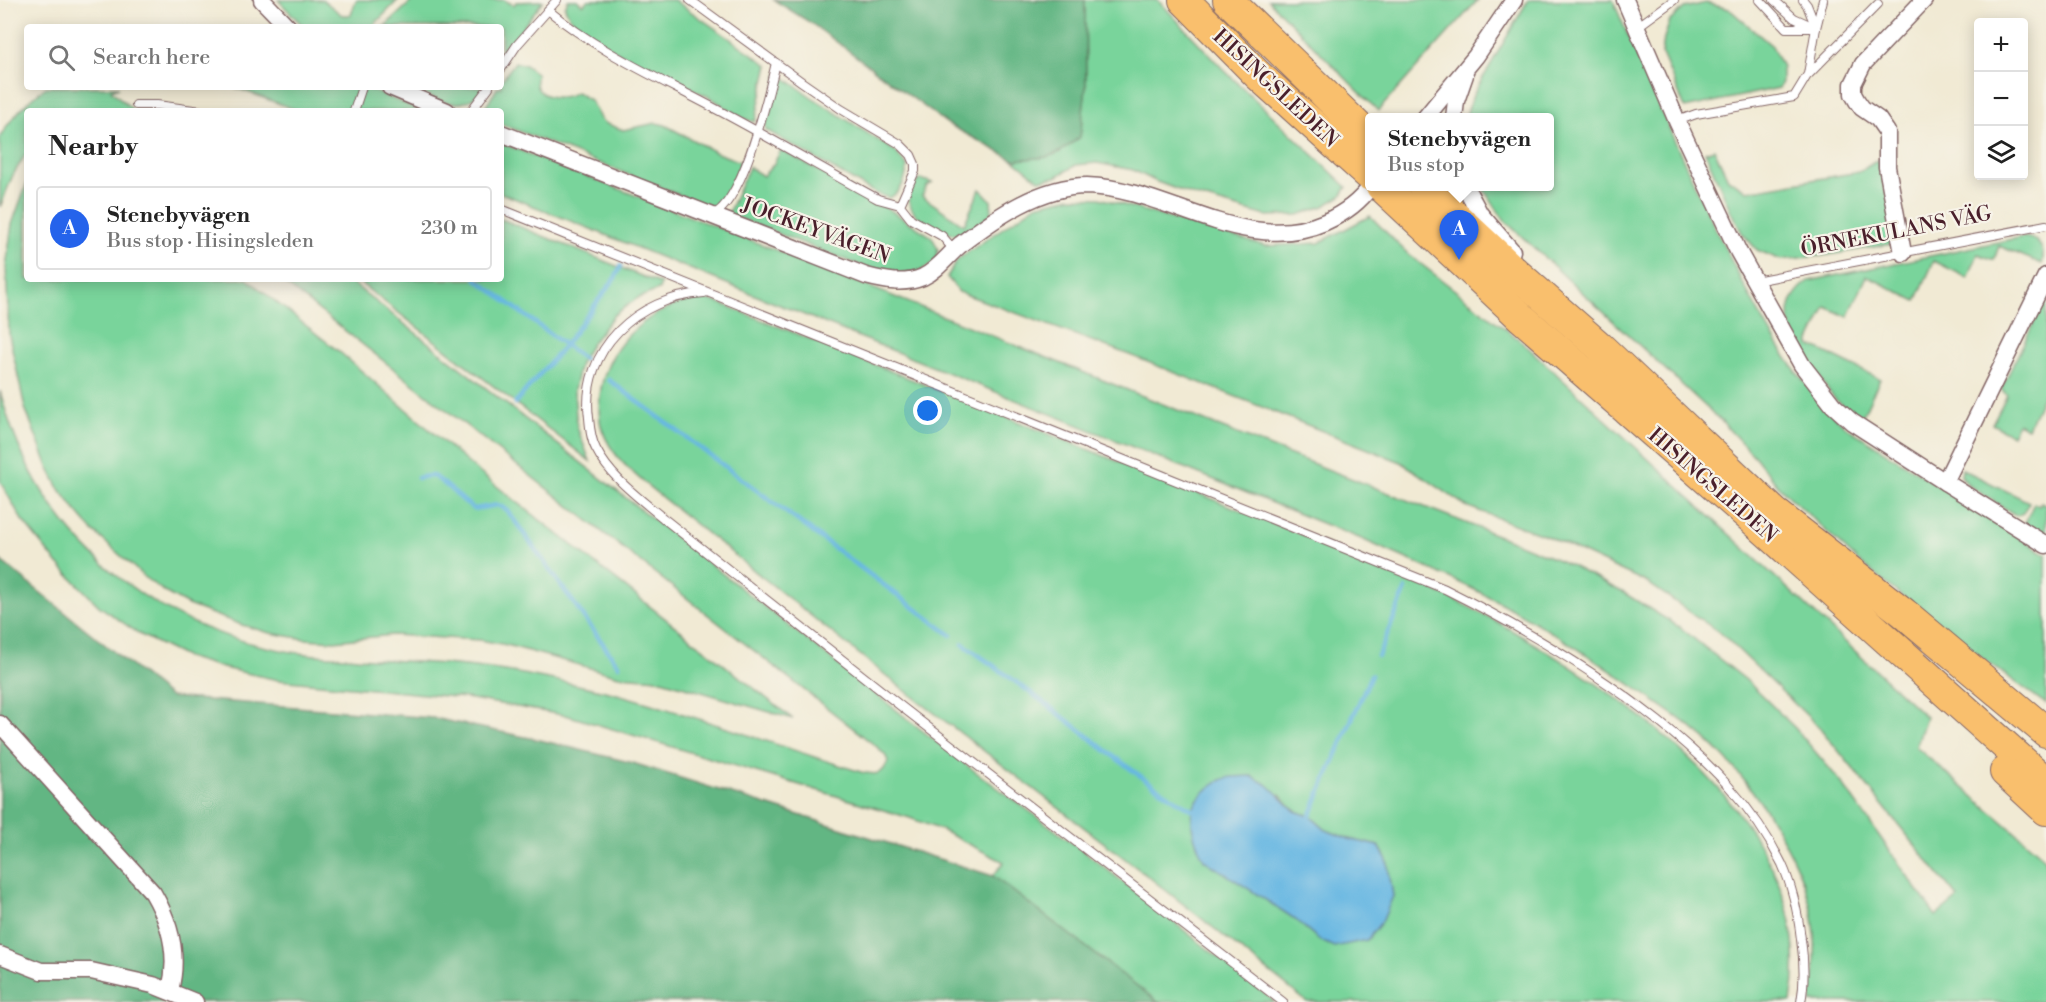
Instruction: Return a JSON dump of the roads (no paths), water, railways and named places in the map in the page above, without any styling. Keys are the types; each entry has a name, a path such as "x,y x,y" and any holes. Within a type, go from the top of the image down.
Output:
{"highway":[{"name":"HISINGSLEDEN","path":"1184,0 1257,74 1365,171"},
{"name":"HISINGSLEDEN","path":"1228,0 1365,133"},
{"name":"HISINGSLEDEN","path":"1386,191 1522,318 1766,519 2046,756"},
{"name":"HISINGSLEDEN","path":"1428,191 1608,354 1766,519 2046,782"},
{"path":"1766,519 1904,613 2046,732"},
{"path":"1766,519 1811,589 2046,810"}],"street":[{"path":"262,0 285,24"},
{"path":"1428,113 1468,66 1514,0"},
{"path":"1625,0 1677,121 1738,251 1802,365 1833,405 1852,422 2046,545"},
{"path":"1902,253 1887,167 1887,132 1878,119 1862,108 1857,101 1853,94 1853,84 1863,64 1924,0"},
{"path":"1454,113 1456,101 1468,66"},
{"path":"397,90 440,108"},
{"name":"JOCKEYVÄGEN","path":"504,134 866,276 887,281 907,282 925,276 954,250 1015,207 1049,192 1068,188 1084,186 1119,189 1230,224 1264,232 1288,232 1314,226 1357,203 1367,191"},
{"path":"1468,191 1480,214 1548,287 1565,316"},
{"path":"1945,482 2046,276"},
{"path":"0,724 153,893 164,911 171,933 175,964 170,990"},
{"path":"0,955 40,971 92,972 153,985 195,1002"}],"lane":[{"path":"504,64 517,45 557,0"},
{"path":"690,0 841,109 900,144 911,155 915,164 915,171 900,205"},
{"path":"1637,27 1674,0"},
{"path":"1760,0 1786,28 1816,28"},
{"path":"1774,0 1794,18 1816,28"},
{"path":"1803,0 1816,28"},
{"path":"1809,74 1823,0"},
{"path":"1677,121 1696,114 1794,97 1809,74 1878,4"},
{"path":"548,10 578,33 626,61 878,200 900,205 911,219 942,236 954,250"},
{"path":"712,216 723,210 729,202 758,132 776,63"},
{"path":"355,108 361,90"},
{"path":"473,108 487,90"},
{"path":"136,105 179,108"},
{"path":"504,210 1445,589 1561,651 1628,698 1698,754 1741,800 1752,816 1782,866 1795,900 1803,954 1804,977 1801,1002"},
{"name":"ÖRNEKULANS VÄG","path":"1755,281 2046,225"},
{"path":"708,293 687,294 648,310 618,331 606,346 590,378 588,410 595,447 603,461 636,495 663,518 902,707 1283,1002"}],"water":[{"path":"1251,776 1268,785 1295,811 1310,816 1326,830 1349,839 1379,846 1387,860 1393,896 1383,920 1367,940 1334,947 1321,941 1292,917 1204,860 1192,825 1193,808 1196,802 1210,787 1221,780"}],"waterway":[{"path":"515,403 565,345 615,278 621,266"},
{"path":"480,282 584,359"},
{"path":"609,380 951,635"},
{"path":"418,478 436,477 474,509 498,505 507,510 619,666"},
{"path":"1378,656 1406,589"},
{"path":"963,644 1141,776 1193,810"},
{"path":"1310,816 1371,675"}],"place":[{"name":"Stenebyvägen","path":"1459,260"}]}
